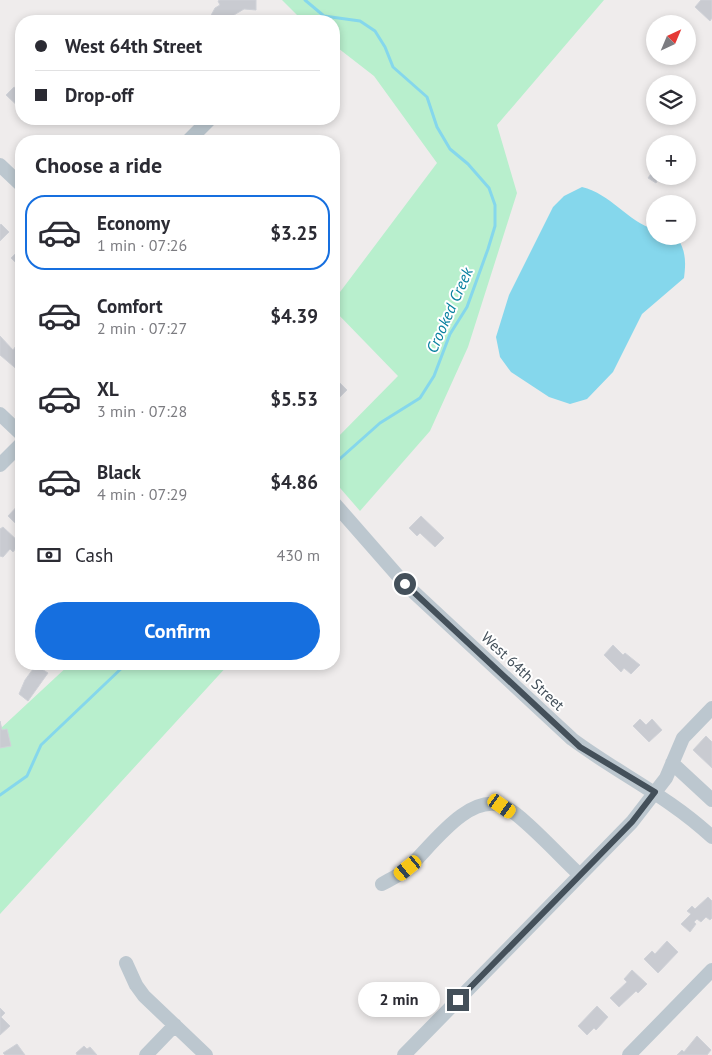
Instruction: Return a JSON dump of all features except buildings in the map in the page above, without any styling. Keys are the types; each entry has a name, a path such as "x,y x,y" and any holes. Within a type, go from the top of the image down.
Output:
{"street":[{"path":"194,135 204,125"},
{"path":"0,165 15,179"},
{"path":"0,414 15,428"},
{"path":"0,465 15,450"},
{"name":"West 64th Street","path":"340,510 405,584 572,739 588,752 655,792 689,816 712,837"},
{"path":"404,1055 632,822 666,778 682,738 712,708"},
{"path":"672,763 712,800"},
{"path":"382,884 408,868 457,819 471,808 487,804 502,806 518,817 580,875"},
{"path":"126,963 136,985 144,996 206,1055"},
{"path":"629,1055 712,970"},
{"path":"146,1055 174,1025"}],"green space":[{"path":"282,0 604,0 497,125 517,193 468,347 430,431 360,511 340,488 340,435 398,376 340,316 340,292 437,163 374,76 340,50 340,15 297,15"},
{"path":"64,670 224,670 0,914 0,729"}],"water":[{"path":"582,187 602,195 646,226 646,245 681,245 685,257 684,278 642,314 613,372 587,399 570,404 549,397 511,372 500,357 496,337 509,295 553,207 564,196"}],"waterway":[{"name":"Crooked Creek","path":"305,0 323,15"},
{"name":"Crooked Creek","path":"340,18 360,21 375,31 385,47 393,67 427,97 437,127 450,149 468,164 489,188 495,205 495,226 488,249 467,307 450,334 434,376 420,398 380,423 340,459"},
{"name":"Crooked Creek","path":"0,795 27,776 41,745 120,670"}],"route":[{"path":"405,584 580,747 655,792 632,822 458,1000"}]}
